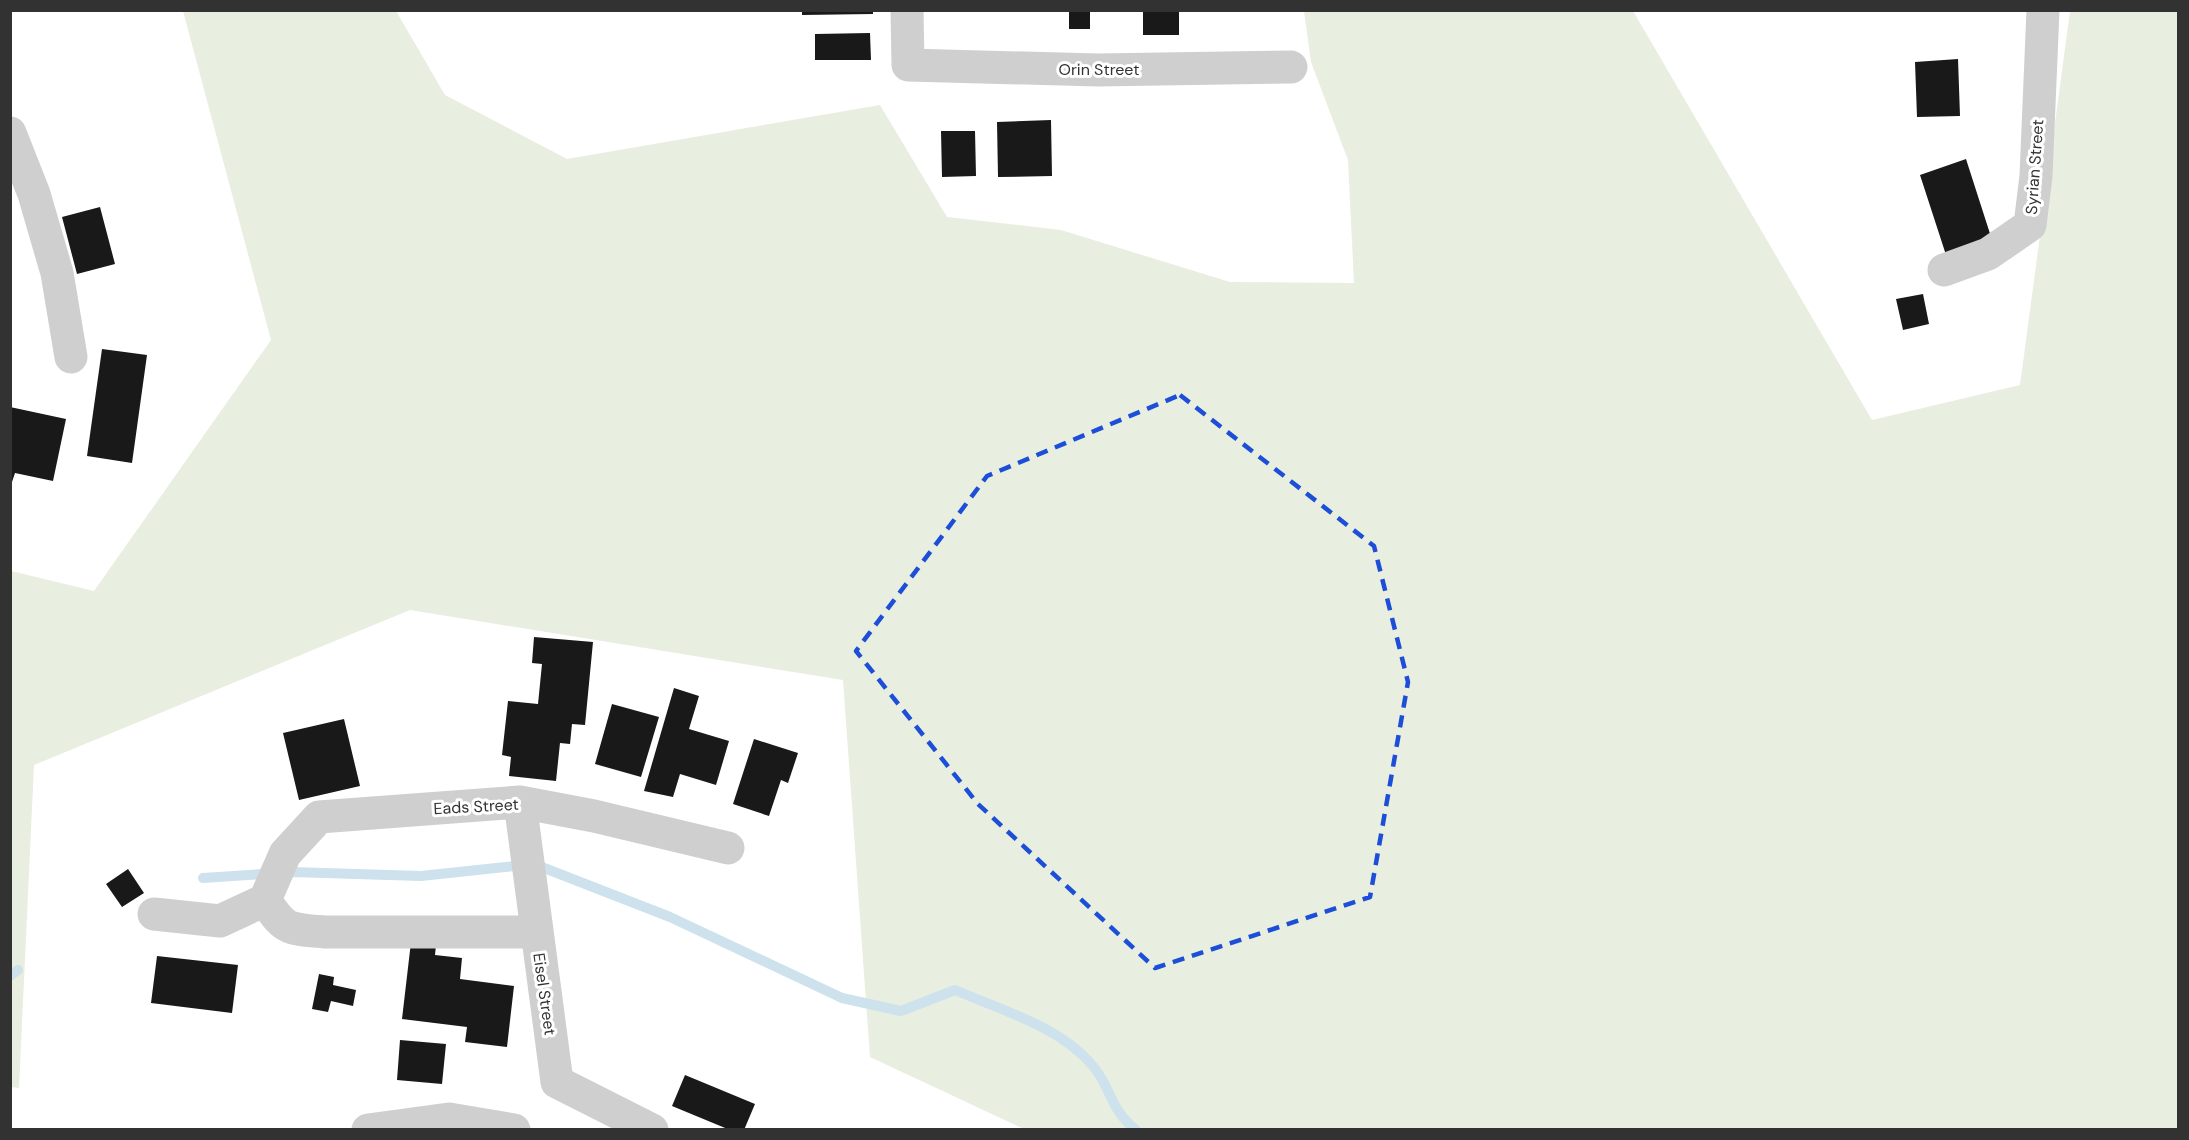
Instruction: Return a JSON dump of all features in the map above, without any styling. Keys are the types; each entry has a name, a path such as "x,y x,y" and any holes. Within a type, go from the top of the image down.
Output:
{"street":[{"name":"Orin Street","path":"907,10 908,65 1098,70 1291,67"},
{"name":"Syrian Street","path":"1944,270 1988,254 2030,225 2036,176 2043,10"},
{"path":"10,133 34,194 57,273 71,357"},
{"name":"Eisel Street","path":"520,802 557,1082 652,1130"},
{"name":"Eads Street","path":"265,900 285,854 319,817 520,802 594,816 728,848"},
{"path":"154,914 220,921 265,900 279,921 292,929 325,932 537,932"},
{"path":"368,1130 449,1119 514,1130"}],"highlighted area":[{"path":"1180,395 1374,546 1408,682 1370,897 1155,968 978,804 856,651 987,476"}],"shaded area":[{"path":"183,11 396,11 445,95 567,159 880,105 947,217 1061,230 1230,282 1354,283 1348,160 1311,62 1304,11 1633,11 1872,420 2020,385 2070,11 2178,11 2178,1129 1024,1129 870,1057 843,680 410,610 34,765 19,1088 11,1087 11,571 94,591 271,340"}],"building":[{"path":"802,10 873,10 873,14 802,15"},
{"path":"1069,10 1090,10 1090,29 1069,29"},
{"path":"1143,10 1179,10 1179,35 1143,35"},
{"path":"870,33 871,60 815,60 815,34"},
{"path":"1958,59 1960,116 1917,117 1915,62"},
{"path":"1051,120 1052,176 998,177 997,122"},
{"path":"941,131 975,131 976,176 942,177"},
{"path":"1966,159 1993,243 1947,258 1920,175"},
{"path":"100,207 115,264 77,274 62,217"},
{"path":"1923,294 1929,324 1903,330 1896,299"},
{"path":"102,349 147,355 132,463 87,456"},
{"path":"10,407 66,419 53,481 15,473 10,488"},
{"path":"534,637 593,642 585,725 572,724 570,744 560,743 556,781 509,776 511,757 502,755 508,701 538,704 542,664 532,663"},
{"path":"674,688 699,696 689,729 729,741 716,785 680,774 673,797 644,791"},
{"path":"612,704 659,717 641,777 595,764"},
{"path":"344,719 360,786 299,800 283,733"},
{"path":"754,739 798,753 788,783 781,780 769,816 733,804"},
{"path":"128,869 144,893 122,907 106,884"},
{"path":"411,942 436,945 435,955 462,958 460,979 514,986 507,1047 465,1042 467,1027 402,1019"},
{"path":"157,956 238,965 232,1013 151,1003"},
{"path":"319,974 334,977 333,985 356,990 353,1006 331,1001 328,1012 312,1009"},
{"path":"400,1040 446,1044 442,1084 397,1080"},
{"path":"685,1075 755,1104 744,1130 730,1130 672,1106"}],"waterway":[{"path":"203,878 292,872 421,876 534,864 670,917 842,998 901,1011 955,990 1028,1020 1079,1051 1098,1073 1120,1114 1136,1130"},
{"path":"10,976 18,970"}]}
